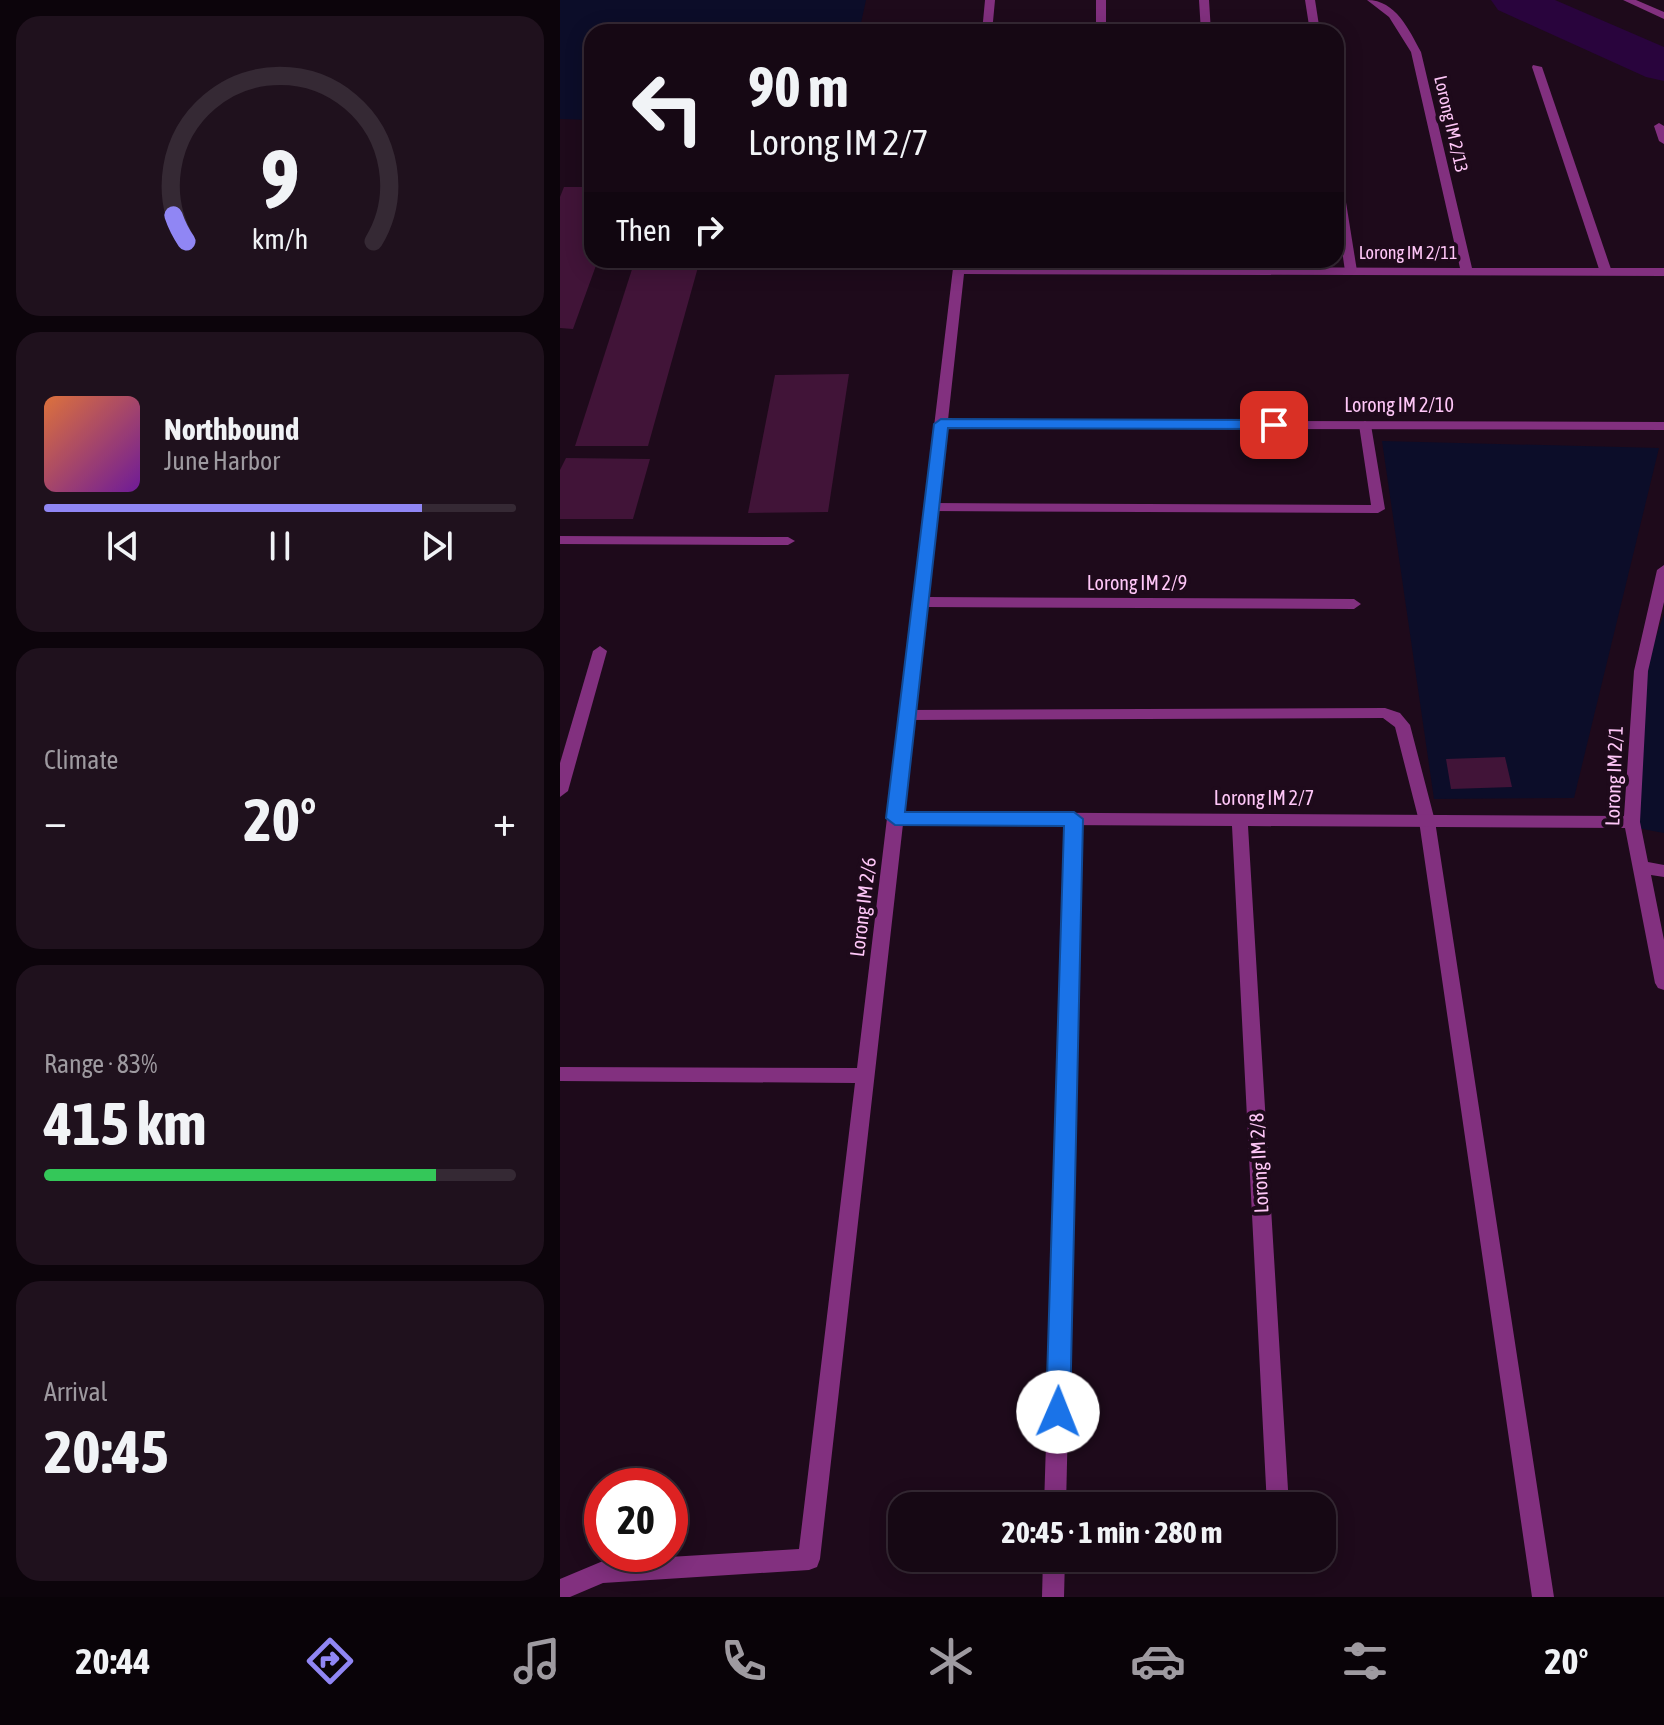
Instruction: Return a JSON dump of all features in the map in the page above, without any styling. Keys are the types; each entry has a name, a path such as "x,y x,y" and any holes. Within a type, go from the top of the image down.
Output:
{"street":[{"path":"988,24 990,0"},
{"path":"1101,0 1101,24"},
{"path":"1204,0 1206,24"},
{"path":"1310,0 1314,24"},
{"name":"Lorong IM 2/13","path":"1372,0 1380,3 1400,23 1416,52 1467,272"},
{"path":"1628,0 1664,16"},
{"path":"1537,67 1606,272"},
{"path":"1659,126 1664,141"},
{"path":"1344,224 1351,271"},
{"name":"Lorong IM 2/6","path":"560,1590 603,1572 809,1559 960,268"},
{"name":"Lorong IM 2/11","path":"1286,268 1664,272"},
{"name":"Lorong IM 2/10","path":"941,424 1664,426"},
{"path":"931,507 1378,509 1365,425"},
{"path":"560,540 788,541"},
{"name":"Lorong IM 2/1","path":"1664,570 1641,671 1632,822 1664,983"},
{"name":"Lorong IM 2/9","path":"920,602 1354,604"},
{"path":"560,791 600,651"},
{"path":"907,715 1385,713 1395,717 1402,725 1427,821 1543,1597"},
{"name":"Lorong IM 2/7","path":"895,818 1632,822"},
{"path":"1055,1492 1074,819"},
{"name":"Lorong IM 2/8","path":"1240,820 1277,1492"},
{"path":"1639,866 1664,871"},
{"path":"560,1074 865,1076"},
{"path":"1053,1597 1054,1572"}],"shaded area":[{"path":"560,0 866,0 861,24 584,24 584,120 560,119"},
{"path":"1382,441 1659,448 1574,798 1434,799"},
{"path":"1664,614 1664,833 1626,826 1644,671"}],"building":[{"path":"564,187 584,187 584,268 595,268 573,329 560,328 560,197"},
{"path":"632,268 698,268 648,446 575,446"},
{"path":"849,374 828,512 748,513 775,375"},
{"path":"566,458 650,459 633,519 560,519 560,470"},
{"path":"1505,757 1512,787 1451,789 1446,759"}],"waterway":[{"path":"1515,0 1664,66"}],"route":[{"path":"1058,1412 1074,819 895,818 941,424 1274,425"}]}
